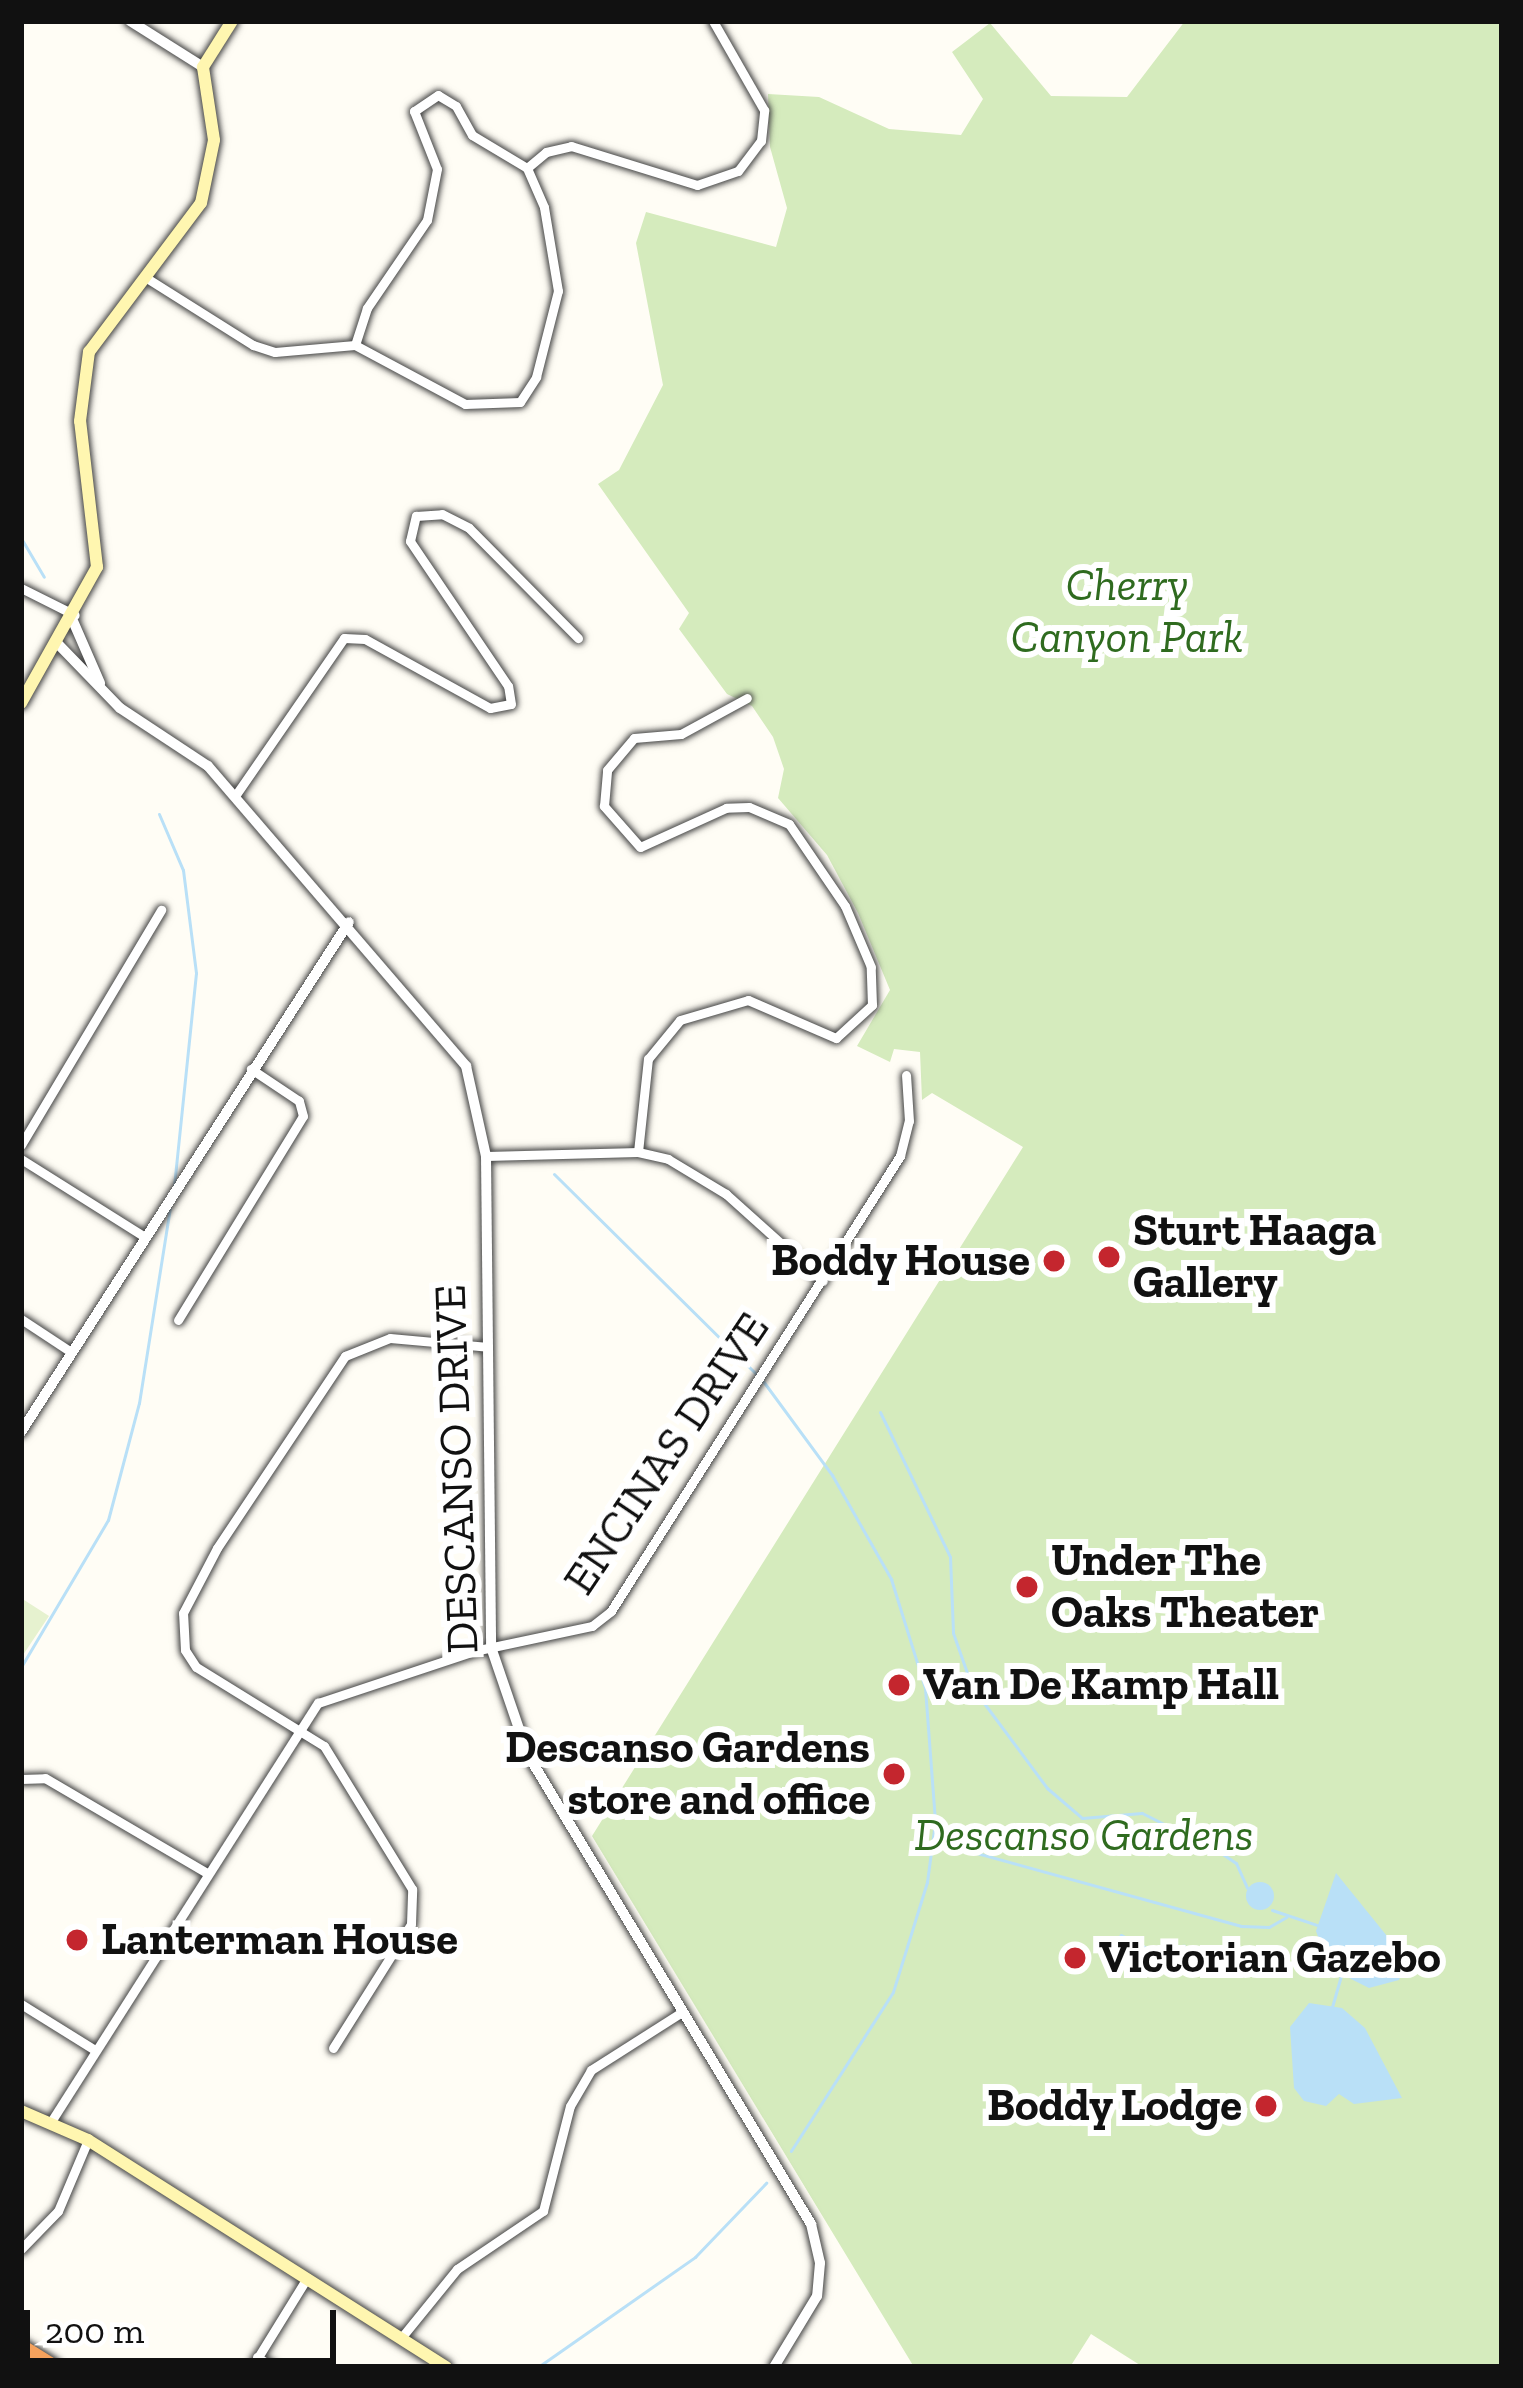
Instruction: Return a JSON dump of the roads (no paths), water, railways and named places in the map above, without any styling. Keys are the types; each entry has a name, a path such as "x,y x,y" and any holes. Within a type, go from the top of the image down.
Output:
{"highway":[{"path":"21,2347 53,2367"}],"main road":[{"path":"21,703 74,619 98,553 81,387 98,334 185,230 208,185 214,140 203,67 232,21"},
{"path":"21,2111 52,2120 88,2140 446,2367"}],"street":[{"path":"130,21 203,67"},
{"path":"527,168 546,152 572,146 697,185 738,171 760,140 764,110 713,21"},
{"path":"145,277 275,352 356,346 465,404 520,402 536,377 558,291 558,260 527,168 472,135 451,99 420,101 414,121 437,169 428,220 367,308 356,346"},
{"path":"235,796 344,638 365,639 490,708 511,704 508,686 410,541 416,516 442,514 469,528 578,638"},
{"path":"21,588 74,619 101,686"},
{"name":"DESCANSO DRIVE","path":"58,644 120,708 198,757 349,922 466,1066 486,1156 491,1647 528,1755 817,2246 817,2296 774,2367"},
{"path":"638,1152 648,1059 680,1020 748,1000 836,1038 872,1004 871,967 845,906 789,824 749,807 727,808 640,847 604,806 607,770 634,738 681,734 747,698"},
{"path":"21,1145 161,910"},
{"path":"21,1432 349,922"},
{"path":"178,1320 303,1116 299,1101 250,1070"},
{"name":"ENCINAS DRIVE","path":"52,2120 321,1700 491,1647 592,1626 610,1611 900,1156 909,1121 906,1075"},
{"path":"486,1156 638,1152 694,1171 823,1281"},
{"path":"21,1159 145,1237"},
{"path":"21,1319 71,1352"},
{"path":"333,2048 411,1924 416,1903 324,1746 196,1667 181,1632 194,1587 345,1355 390,1338 488,1347"},
{"path":"21,1779 45,1778 207,1873"},
{"path":"21,2004 95,2050"},
{"path":"401,2338 457,2269 543,2211 570,2106 591,2070 682,2012"},
{"path":"21,2249 58,2211 88,2140"},
{"path":"273,2367 254,2362 307,2278"}],"water":[{"path":"1336,1873 1387,1936 1404,1968 1399,1980 1369,1988 1329,1968 1316,1931"},
{"path":"1260,1882 1270,1886 1274,1896 1270,1906 1260,1910 1250,1906 1246,1896 1250,1886"},
{"path":"1309,2003 1342,2008 1365,2028 1402,2098 1354,2104 1339,2094 1326,2106 1304,2101 1294,2088 1290,2027"}],"waterway":[{"path":"21,538 44,577"},
{"path":"159,814 183,870 196,973 174,1186"},
{"path":"554,1174 756,1374"},
{"path":"21,1667 108,1520 139,1403 170,1208"},
{"path":"763,1381 832,1475 891,1579 925,1688 935,1822 927,1882 893,1992 791,2151"},
{"path":"880,1412 950,1557 953,1633 972,1687 1047,1788 1082,1818 1142,1813 1236,1863 1247,1888"},
{"path":"951,1846 1241,1926 1269,1927 1286,1917"},
{"path":"1272,1910 1317,1925"},
{"path":"1104,1949 1121,1935 1148,1949 1184,1946 1207,1968 1238,1962"},
{"path":"1332,2007 1341,1976"},
{"path":"538,2367 695,2257 766,2183"}],"place":[{"name":"Sturt Haaga Gallery","path":"1109,1257"},
{"name":"Boddy House","path":"1054,1261"},
{"name":"Under The Oaks Theater","path":"1027,1587"},
{"name":"Van De Kamp Hall","path":"899,1685"},
{"name":"Descanso Gardens store and office","path":"894,1774"},
{"name":"Lanterman House","path":"77,1940"},
{"name":"Victorian Gazebo","path":"1075,1958"},
{"name":"Boddy Lodge","path":"1266,2106"}],"park label":[{"name":"Cherry Canyon Park","path":"1127,612"},
{"name":"Descanso Gardens","path":"1084,1836"}]}
